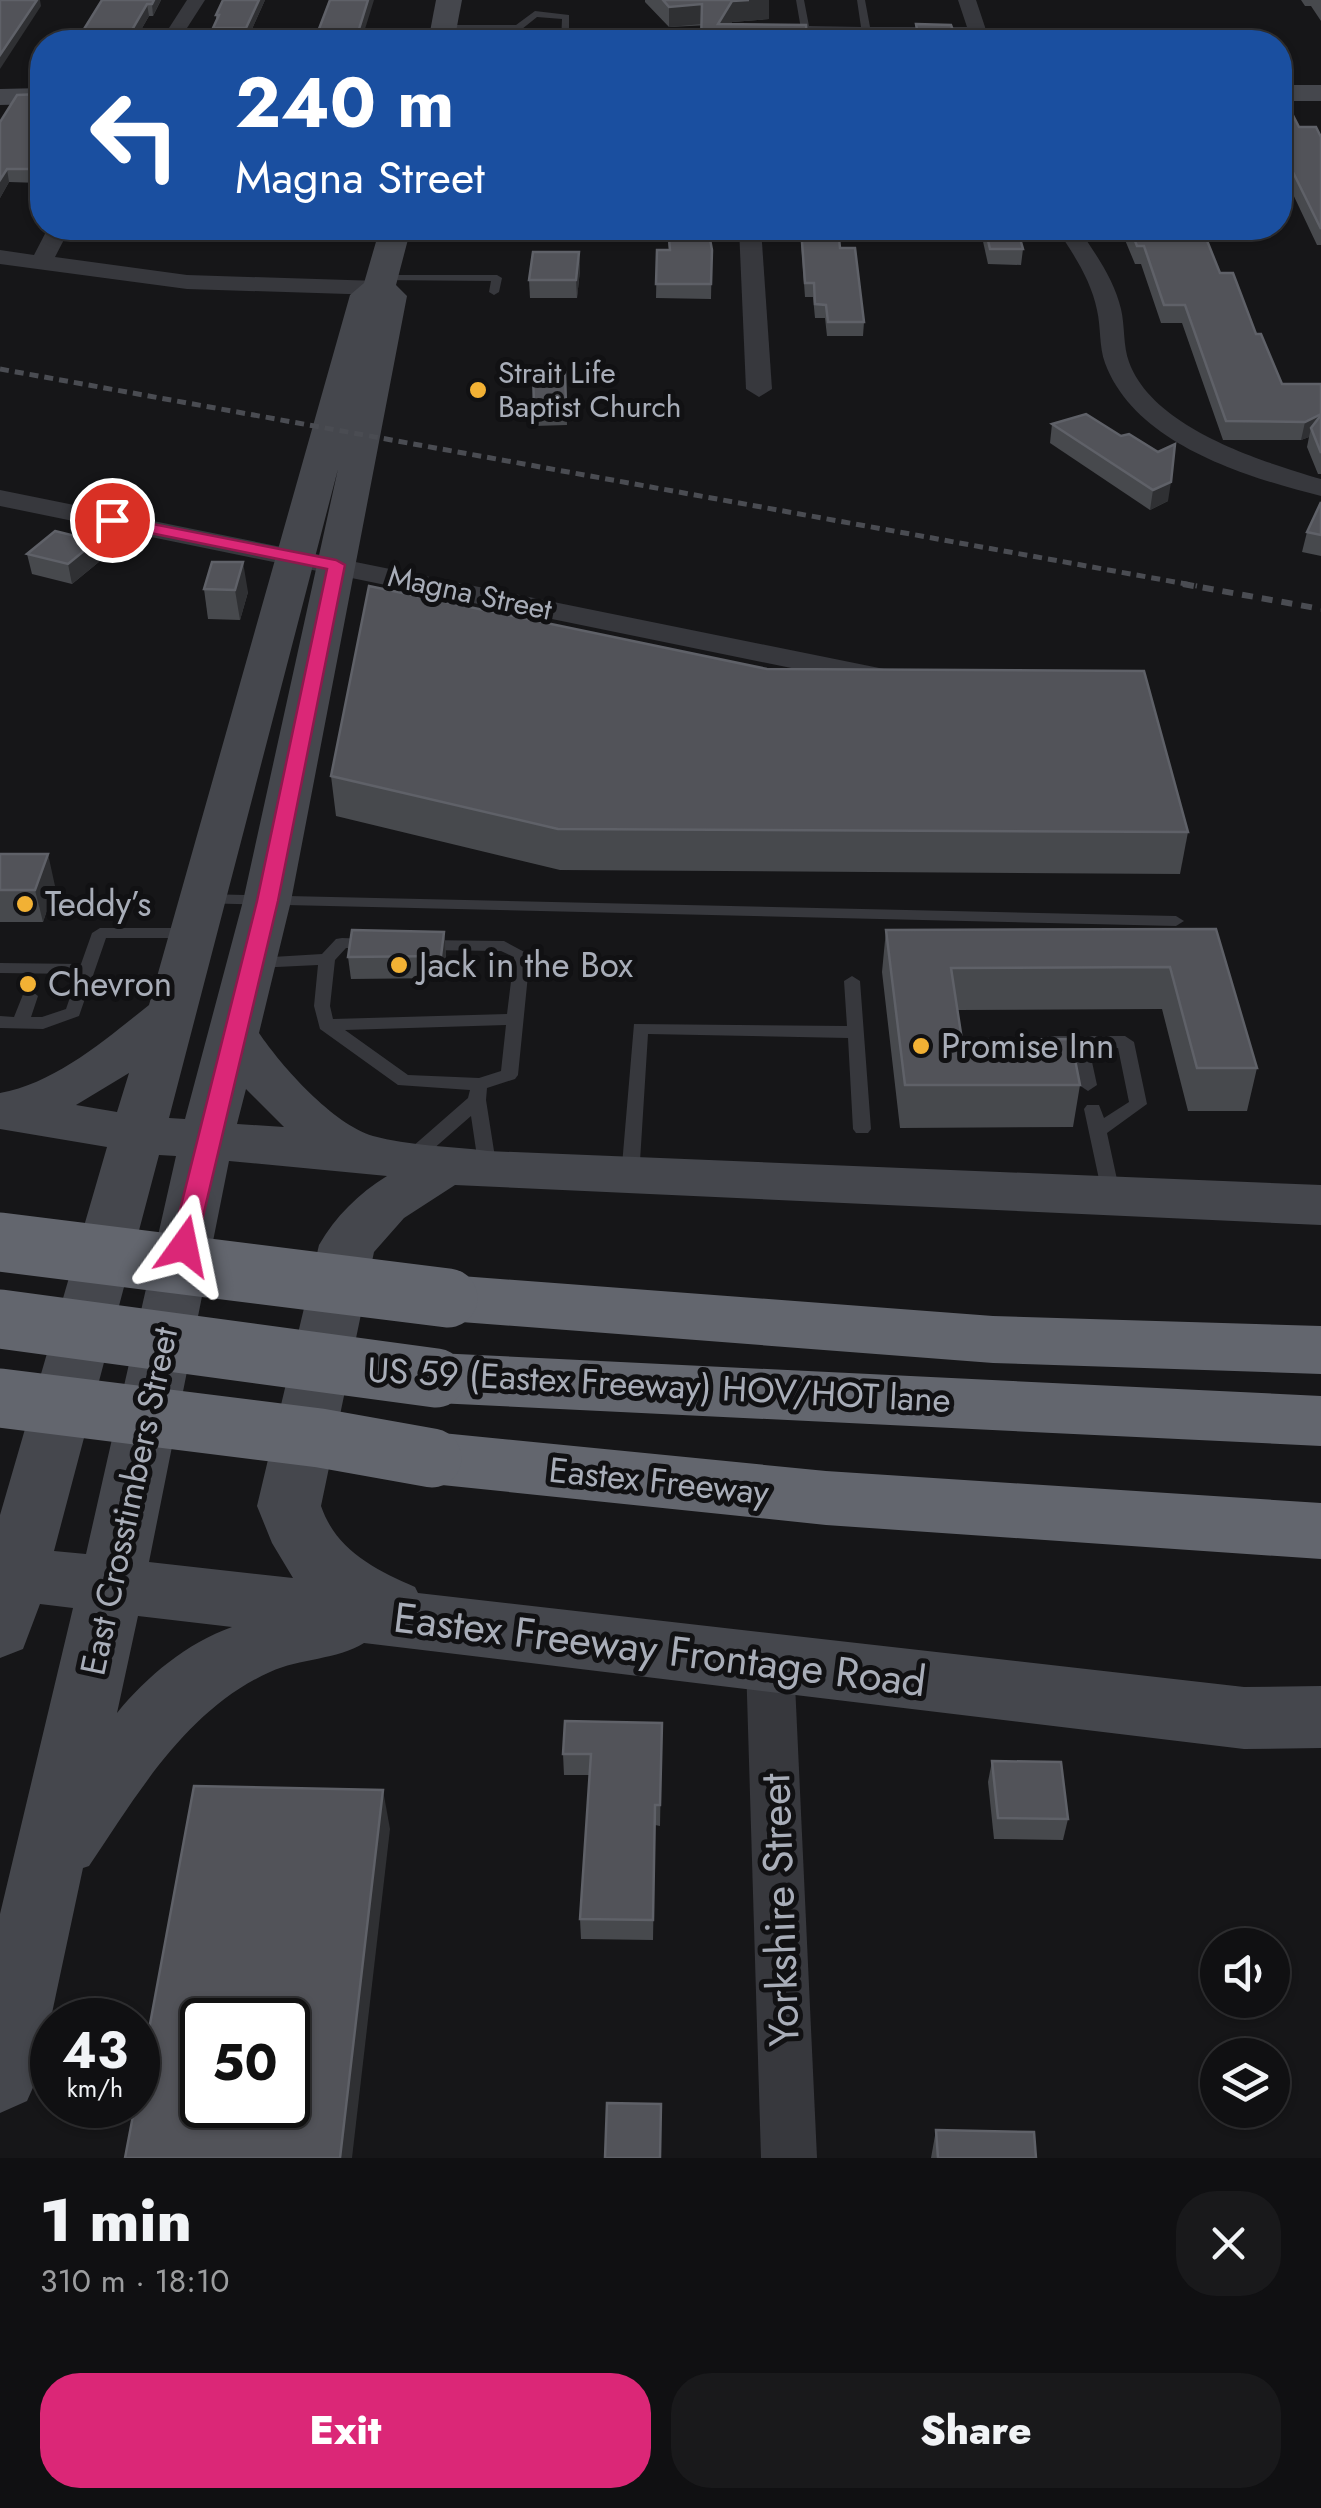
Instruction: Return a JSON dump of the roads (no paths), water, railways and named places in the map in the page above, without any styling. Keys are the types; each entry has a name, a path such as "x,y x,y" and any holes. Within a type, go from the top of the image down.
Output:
{"highway":[{"path":"0,1242 448,1298 800,1329 1185,1348 1321,1350"},
{"name":"US 59 (Eastex Freeway) HOV/HOT lane","path":"0,1319 436,1378 1321,1420"},
{"name":"Eastex Freeway","path":"0,1398 320,1438 432,1458 826,1498 1321,1531"}],"main road":[{"path":"444,30 449,0"},
{"path":"1292,93 1321,93"},
{"path":"0,97 30,96"},
{"path":"1292,103 1321,104"},
{"name":"East Crosstimbers Street","path":"4,1592 139,1134 198,916 317,562 366,436 390,296 380,283 392,240"},
{"name":"East Crosstimbers Street","path":"0,2073 206,1141 267,901 317,562"},
{"path":"1,1111 48,1099 102,1070 172,1012"},
{"path":"234,1035 256,1069 286,1101 425,1162"},
{"path":"1,1111 139,1134 630,1178 1321,1205"},
{"path":"407,1619 349,1588 316,1562 297,1536 289,1506 347,1245 425,1162"},
{"name":"Eastex Freeway Frontage Road","path":"4,1592 111,1584 1244,1718 1321,1717"},
{"path":"47,1867 133,1740 187,1684 229,1657 302,1630 407,1619"}],"street":[{"path":"177,30 196,0"},
{"path":"967,0 977,30"},
{"path":"41,262 53,240"},
{"path":"751,240 760,389"},
{"path":"1076,240 1105,295 1116,362 1135,393 1183,432 1240,460 1321,488"},
{"path":"0,257 187,282 380,283"},
{"name":"Magna Street","path":"0,498 920,685"},
{"name":"Yorkshire Street","path":"770,1662 789,2158"}],"lane":[{"path":"800,0 805,29 866,30 861,0"},
{"path":"497,30 518,28 535,14 566,16 566,30"},
{"path":"380,283 497,278 494,292"},
{"path":"0,1022 43,1022 73,1012 100,933 267,901 1176,921"},
{"path":"425,1162 478,1092 509,1075 522,955 504,946 342,944 328,958 322,1006 326,1024 404,1081 478,1092"},
{"path":"251,964 328,958"},
{"path":"0,968 88,969"},
{"path":"852,981 862,1129"},
{"path":"20,1022 30,996"},
{"path":"326,1024 514,1018"},
{"path":"630,1178 640,1028 856,1032"},
{"path":"1021,1042 1125,1042 1138,1104 1098,1130"},
{"path":"1079,1042 1088,1084"},
{"path":"425,1162 478,1092"},
{"path":"1093,1108 1112,1198"}],"railway":[{"path":"0,369 1197,586"},
{"path":"1183,584 1321,609"}],"place":[{"name":"Strait Life Baptist Church","path":"478,390"},
{"name":"Teddy’s","path":"25,904"},
{"name":"Jack in the Box","path":"399,965"},
{"name":"Chevron","path":"28,984"},
{"name":"Promise Inn","path":"921,1046"}]}
